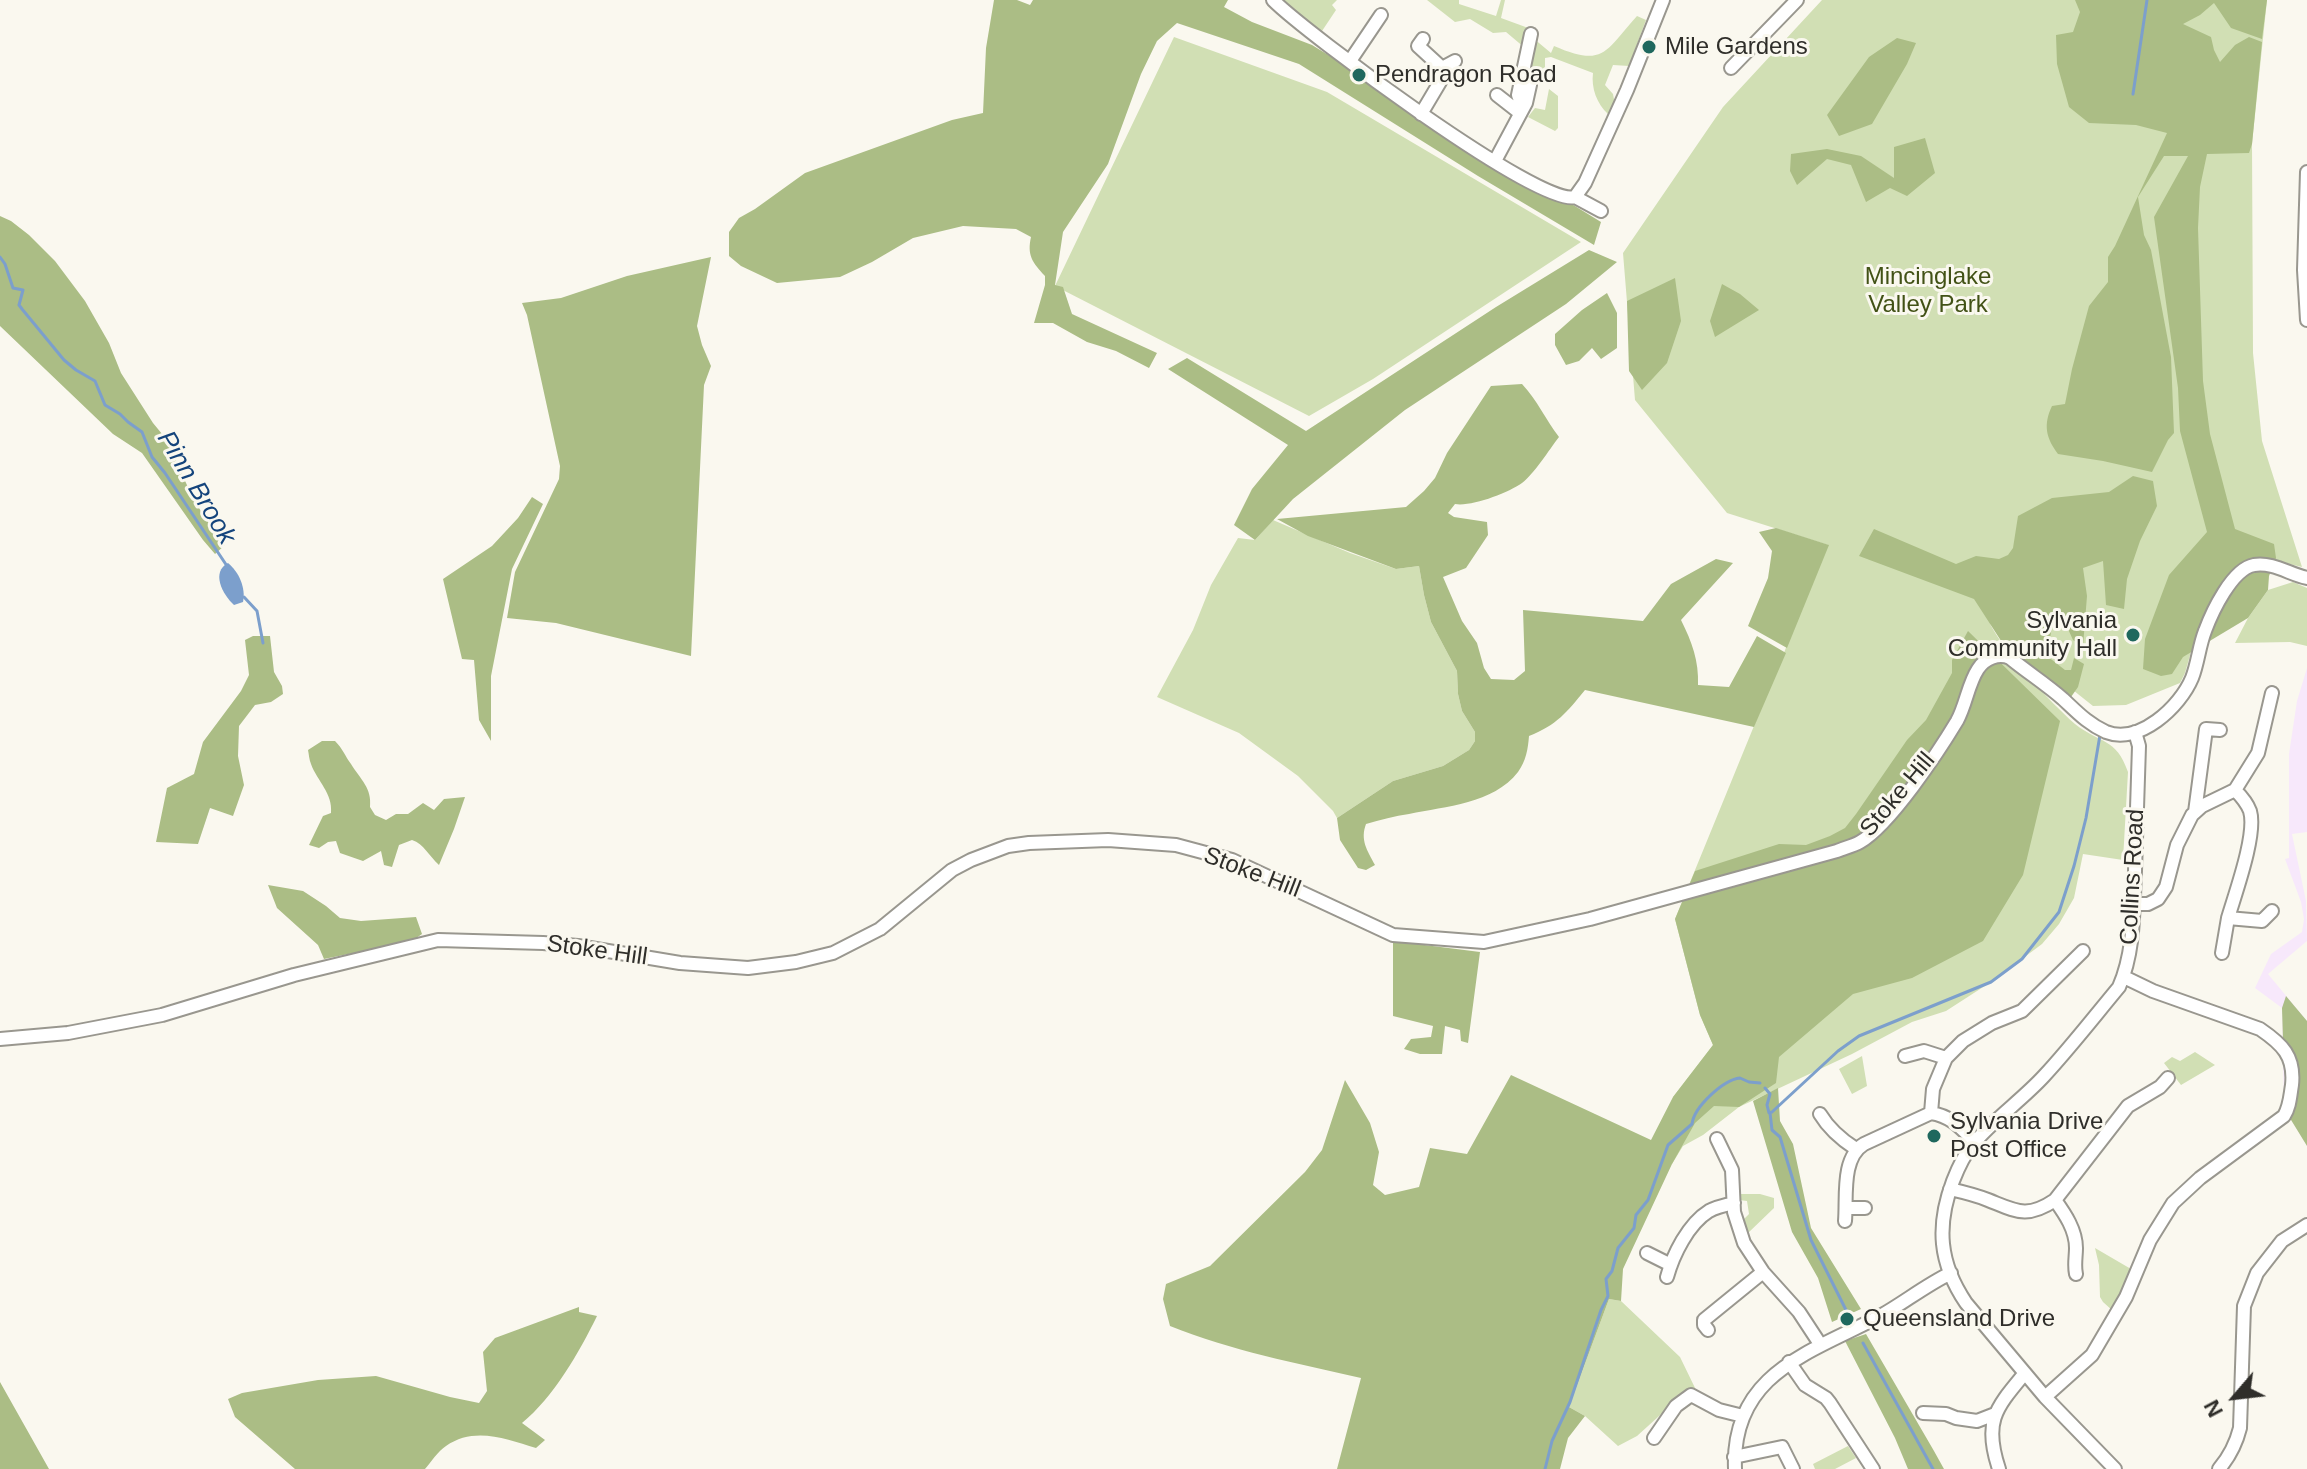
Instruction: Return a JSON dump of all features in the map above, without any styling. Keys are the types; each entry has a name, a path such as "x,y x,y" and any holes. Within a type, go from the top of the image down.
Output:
{"street":[{"path":"1273,0 1421,114 1538,186 1569,199 1575,197 1585,183 1663,0"},
{"path":"1731,68 1797,0"},
{"path":"1350,61 1381,15"},
{"path":"1521,110 1518,95 1531,34"},
{"path":"1423,39 1418,46 1442,68"},
{"path":"1442,68 1455,61"},
{"path":"1421,114 1440,82 1442,68"},
{"path":"1495,161 1530,85"},
{"path":"1497,95 1521,110"},
{"path":"2307,172 2304,270 2307,320"},
{"path":"1575,197 1601,211"},
{"path":"2135,732 2154,723 2167,712 2186,688 2205,631 2225,590 2242,571 2252,565 2265,565 2307,578"},
{"name":"Stoke Hill","path":"0,1039 68,1033 162,1015 294,975 438,940 543,943 680,963 771,967 833,953 861,940 891,923 952,870 971,860 1008,846 1052,841 1108,840 1176,845 1232,860 1393,935 1484,942 1590,919 1861,842 1879,826 1916,782 1958,719 1978,667 1996,656 2006,655 2102,730 2119,735 2135,732"},
{"path":"2133,904 2148,904 2158,899 2166,887 2177,845 2195,812 2235,790 2258,753 2272,693"},
{"path":"2195,812 2206,729 2220,730"},
{"name":"Collins Road","path":"2115,1469 2045,1397 1974,1314 1958,1292 1945,1257 1941,1232 1950,1189 1959,1166 1975,1142 2046,1074 2124,977 2131,943 2133,904 2139,746 2135,732"},
{"path":"2222,953 2252,820 2247,805 2235,790"},
{"path":"2228,918 2267,916 2260,935"},
{"path":"1931,1113 1933,1089 1946,1058 1963,1041 1992,1023 2022,1011 2083,951"},
{"path":"2045,1397 2092,1355 2126,1297 2150,1240 2173,1203 2200,1178 2284,1116 2289,1106 2293,1070 2286,1051 2273,1038 2260,1029 2153,991 2124,977"},
{"path":"1905,1056 1924,1051 1946,1058"},
{"path":"1950,1189 2009,1210 2041,1209 2055,1200 2128,1106 2164,1082 2170,1097"},
{"path":"1865,1208 1846,1214 1849,1166 1856,1149 1876,1137 1931,1113 1954,1121 1975,1142"},
{"path":"1826,1116 1844,1141 1856,1149"},
{"path":"1717,1139 1732,1170 1737,1224 1744,1243 1763,1272 1799,1312 1820,1344"},
{"path":"2055,1200 2067,1217 2073,1234 2076,1274"},
{"path":"1647,1253 1669,1271 1691,1229 1700,1219 1714,1209 1734,1203"},
{"path":"2219,1469 2229,1458 2240,1428 2244,1306 2257,1273 2282,1241 2307,1225"},
{"path":"1692,1311 1706,1325 1763,1272"},
{"path":"1793,1469 1782,1447 1735,1463 1743,1416 1768,1380 1789,1362 1882,1314 1951,1273"},
{"path":"1789,1362 1805,1385 1830,1403 1873,1469"},
{"path":"1999,1469 1993,1433 1995,1414 2025,1373"},
{"path":"1654,1438 1676,1406 1691,1395 1719,1410 1743,1416"},
{"path":"1923,1413 1977,1421 1993,1433"},
{"path":"1977,1421 1995,1414"}],"shaded area":[{"path":"2307,668 2307,832 2292,834 2306,901 2307,941 2268,974 2307,1021 2307,1146 2284,1108 2282,1008 2255,988 2271,954 2302,932 2304,919 2301,902 2285,859 2289,858 2289,754 2297,701"}],"green space":[{"path":"994,0 1017,0 1030,5 1033,0 1228,0 1224,7 1252,22 1312,45 1601,222 1594,245 1299,64 1177,23 1157,41 1141,74 1108,164 1063,232 1055,285 1063,287 1072,314 1157,353 1149,368 1116,351 1087,342 1053,323 1034,323 1045,276 1032,258 1031,237 1016,229 963,226 913,238 840,277 777,283 741,266 729,256 729,232 739,218 805,173 952,120 983,113 986,48"},
{"path":"1277,0 1337,0 1332,5 1336,10 1320,34"},
{"path":"1427,0 1459,0 1459,4 1496,16 1501,0 1505,0 1501,18 1531,29 1525,48 1506,32 1493,33 1470,19 1455,22"},
{"name":"Mincinglake Valley Park","path":"1822,0 2267,0 2252,144 2253,353 2262,441 2302,567 2249,558 2198,627 2180,683 2126,705 2093,706 1990,624 2017,663 2053,703 2075,724 2113,747 2123,761 2128,772 2123,860 2083,854 2074,898 2059,924 2042,944 1991,982 1946,1011 1912,1022 1739,1107 1703,1135 1683,1146 1672,1164 1673,1097 1713,1045 1700,1015 1675,919 1828,545 1727,513 1635,400 1623,253 1723,107"},
{"path":"2075,0 2267,0 2262,39 2231,28 2214,3 2183,24 2211,37 2220,62 2235,45 2249,37 2262,42 2249,153 2207,154 2200,187 2198,228 2203,381 2210,434 2235,529 2274,544 2276,558 2269,576 2268,590 2248,618 2183,657 2172,674 2161,676 2143,669 2145,639 2169,575 2207,532 2180,431 2178,388 2154,217 2188,156 2164,156 2138,197 2171,357 2174,433 2152,472 2058,454 2047,431 2049,413 2052,406 2065,404 2089,306 2108,282 2108,257 2167,133 2136,125 2089,123 2069,107 2057,64 2056,35 2073,32 2080,12"},
{"path":"1637,16 1646,20 1629,66 1613,65 1605,85 1613,94 1615,105 1608,114 1596,95 1593,73 1551,57 1545,58 1545,68 1528,74 1533,38 1551,53 1554,46 1584,56 1594,55 1610,47"},
{"path":"1174,37 1327,92 1581,242 1373,379 1309,416 1055,286"},
{"path":"1897,38 1916,43 1872,124 1839,136 1827,115 1869,57"},
{"path":"1549,89 1558,96 1558,128 1555,131 1528,117 1535,108 1545,110"},
{"path":"1925,138 1935,173 1907,196 1890,188 1866,202 1851,165 1827,159 1797,185 1790,171 1791,154 1827,149 1861,156 1894,178 1894,147"},
{"path":"0,216 29,235 55,261 85,301 109,343 121,373 167,440 194,501 225,545 215,554 142,453 113,434 0,326"},
{"path":"1589,250 1617,262 1566,304 1405,410 1293,499 1255,540 1234,525 1252,489 1288,445 1168,369 1187,358 1306,431"},
{"path":"711,257 697,326 711,366 704,385 691,656 556,623 507,618 515,572 559,479 560,466 522,303 561,298 627,276"},
{"path":"1675,278 1681,321 1667,363 1642,390 1629,371 1627,301"},
{"path":"1722,284 1759,310 1715,337 1710,321"},
{"path":"1607,293 1617,313 1617,348 1601,359 1592,348 1579,361 1566,365 1555,345 1555,334"},
{"path":"1522,384 1559,437 1522,483 1489,498 1455,504 1448,513 1454,517 1487,522 1488,535 1466,568 1443,577 1462,621 1477,643 1484,668 1491,679 1514,680 1525,671 1523,610 1643,621 1671,584 1716,559 1733,563 1681,620 1694,652 1698,685 1729,687 1757,636 1786,653 1754,727 1585,690 1561,717 1529,736 1521,768 1496,791 1453,806 1366,824 1364,840 1375,865 1366,870 1358,868 1340,840 1337,818 1393,781 1443,766 1469,750 1475,741 1475,732 1462,711 1457,671 1431,622 1419,566 1396,569 1308,536 1277,519 1406,507 1435,478 1447,453 1491,386"},
{"path":"2133,476 2153,481 2157,506 2140,541 2127,579 2124,609 2106,605 2103,561 2083,568 2087,596 2083,646 2073,640 2063,618 2053,621 2047,656 2065,670 2071,670 2074,658 2084,664 2078,687 2071,697 2005,647 1974,599 1859,556 1874,529 1956,564 1976,556 1999,559 2008,555 2013,548 2018,516 2052,498 2109,492"},
{"path":"532,497 543,504 512,569 491,676 491,741 479,720 474,660 462,659 443,579 492,546 518,518"},
{"path":"1273,520 1396,569 1419,566 1431,622 1457,671 1462,711 1475,732 1475,741 1469,750 1443,766 1393,781 1337,818 1298,776 1239,733 1157,697 1193,630 1211,585 1238,538 1255,540"},
{"path":"1776,528 1829,545 1787,648 1748,626 1768,578 1772,551 1759,532"},
{"path":"2293,582 2307,588 2307,646 2290,642 2235,643 2268,590"},
{"path":"1968,631 2060,721 2023,875 1983,941 1912,978 1853,994 1779,1057 1776,1083 1739,1107 1714,1106 1695,1123 1672,1164 1623,1269 1621,1301 1609,1299 1569,1407 1585,1416 1568,1438 1560,1469 1337,1469 1361,1378 1288,1362 1170,1326 1163,1299 1166,1284 1210,1266 1305,1172 1322,1150 1345,1080 1370,1123 1379,1152 1373,1185 1385,1195 1419,1187 1430,1148 1467,1154 1511,1075 1651,1140 1673,1097 1713,1045 1700,1015 1675,919 1695,871 1779,844 1806,845 1845,828 1907,740 1926,720 1952,673 1952,660"},
{"path":"253,636 270,636 274,672 283,694 271,702 255,705 239,726 238,756 244,785 233,816 210,808 198,844 156,842 167,788 194,774 203,742 241,691 249,675 245,640"},
{"path":"322,741 338,744 365,784 375,815 386,820 396,814 408,814 423,803 434,810 444,799 465,797 439,865 412,840 399,845 392,867 384,865 381,851 363,861 340,853 336,841 319,848 309,845 323,816 331,813 330,799 314,770 308,750"},
{"path":"268,885 303,891 340,918 361,921 416,917 422,934 412,941 324,959 318,945 277,908"},
{"path":"1393,941 1480,952 1468,1043 1461,1041 1460,1030 1445,1026 1442,1054 1420,1054 1404,1049 1411,1039 1431,1037 1433,1026 1393,1016"},
{"path":"2286,996 2307,1021 2307,1146 2288,1115 2294,1105 2283,1041 2282,1008"},
{"path":"2195,1052 2215,1065 2181,1085 2164,1063 2172,1057 2180,1061"},
{"path":"1862,1056 1867,1086 1852,1094 1839,1069"},
{"path":"1778,1088 1780,1121 1793,1144 1811,1228 1861,1309 1832,1322 1818,1278 1792,1232 1753,1101"},
{"path":"1738,1194 1760,1194 1774,1198 1774,1208 1747,1234 1744,1219 1749,1214 1747,1201 1739,1200"},
{"path":"2095,1248 2131,1269 2113,1311 2100,1297"},
{"path":"1609,1299 1621,1301 1680,1357 1696,1390 1669,1407 1637,1436 1618,1446 1585,1416 1569,1407"},
{"path":"579,1307 579,1312 597,1316 555,1387 522,1423 545,1440 536,1448 479,1435 446,1446 425,1469 295,1469 235,1417 228,1399 242,1393 318,1380 376,1376 479,1403 487,1391 483,1352 495,1338"},
{"path":"1866,1334 1944,1469 1908,1469 1845,1341"},
{"path":"0,1382 49,1469 0,1469"},
{"path":"1848,1446 1856,1458 1835,1469 1815,1469 1813,1464"}],"water":[{"path":"228,563 238,576 243,591 243,602 234,605 222,589 219,577"}],"waterway":[{"path":"2133,94 2147,0"},
{"name":"Pinn Brook","path":"0,257 13,288 23,290 19,305 64,360 95,381 105,405 142,432 152,457 227,566"},
{"name":"Pinn Brook","path":"244,597 257,611 263,643"},
{"path":"1765,1088 1770,1094 1767,1105 1769,1113 1859,1036 1991,982 2022,959 2059,912 2086,818 2100,735"},
{"path":"1545,1469 1552,1441 1570,1402 1608,1296 1606,1279 1612,1271 1618,1248 1634,1228 1636,1215 1648,1200 1668,1145 1692,1124 1698,1110 1718,1089 1740,1078 1760,1083"},
{"path":"1770,1113 1772,1130 1780,1137 1811,1240 1851,1320"},
{"path":"1863,1343 1933,1469"}],"place":[{"name":"Mile Gardens","path":"1649,47"},
{"name":"Pendragon Road","path":"1359,75"},
{"name":"Sylvania Community Hall","path":"2133,635"},
{"name":"Sylvania Drive Post Office","path":"1934,1136"},
{"name":"Queensland Drive","path":"1847,1319"}]}
